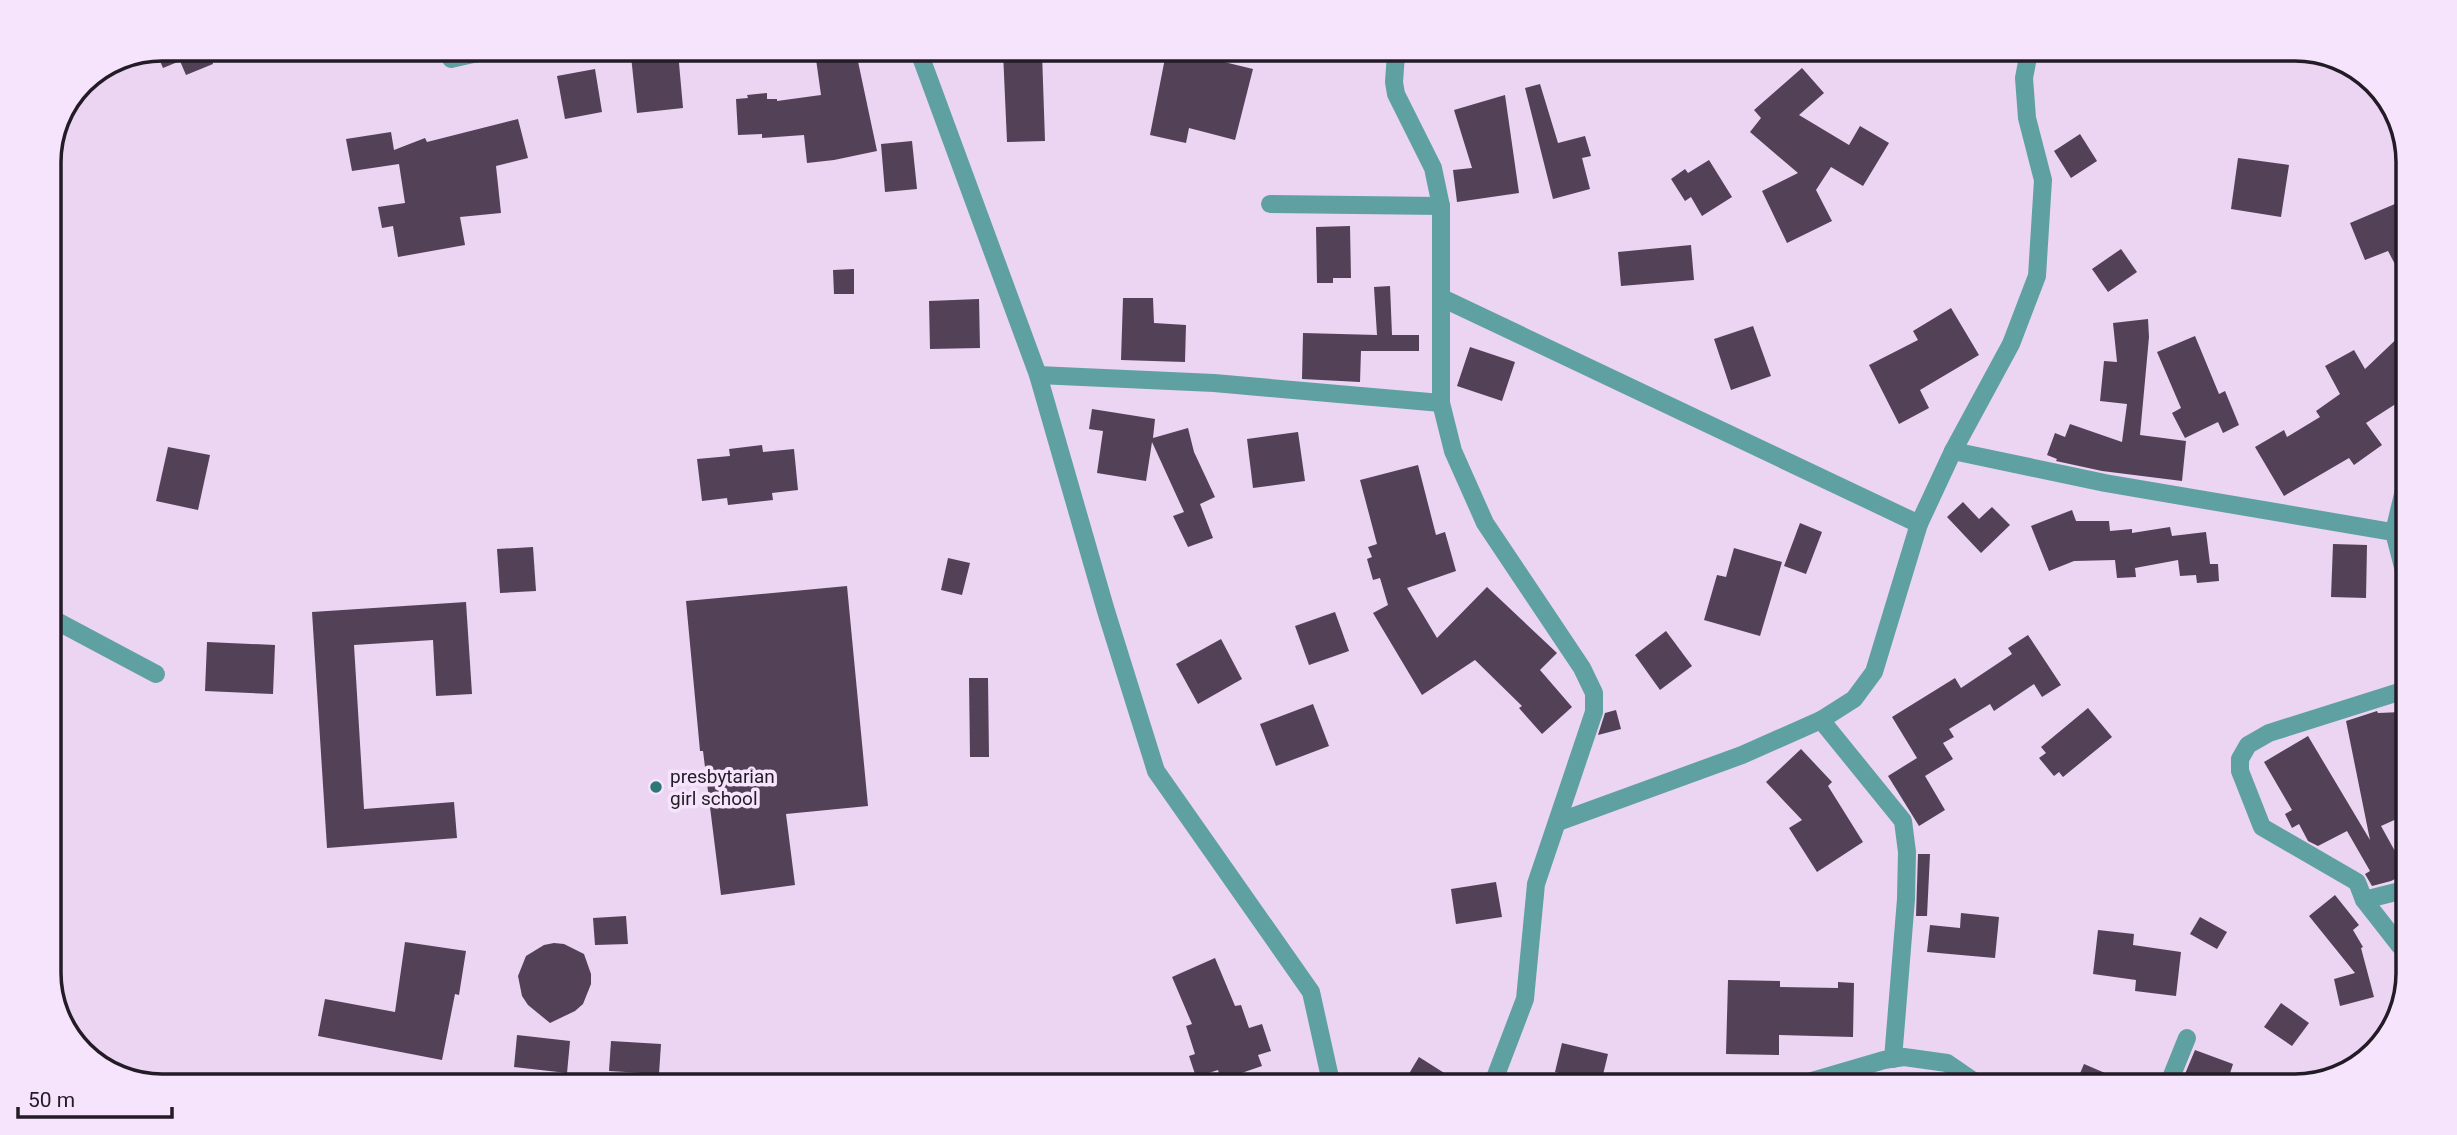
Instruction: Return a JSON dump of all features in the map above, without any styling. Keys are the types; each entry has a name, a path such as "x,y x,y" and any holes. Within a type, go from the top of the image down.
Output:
{"street":[{"path":"922,61 1038,375 1106,611 1156,771 1311,992 1329,1074"},
{"path":"1396,61 1396,94 1433,168 1441,206 1441,403 1453,451 1485,523 1583,668 1594,693 1594,712 1536,884 1525,999 1500,1074"},
{"path":"1558,822 1742,755 1821,720 1854,699 1874,672 1919,524 1953,451 2011,344 2037,276 2043,180 2028,118 2024,78 2027,61"},
{"path":"1270,204 1441,206"},
{"path":"1442,298 1919,524"},
{"path":"1038,375 1214,383 1441,403"},
{"path":"1953,451 2105,483 2396,532"},
{"path":"61,623 156,674"},
{"path":"2396,693 2269,733 2248,745 2240,759 2240,771 2262,827 2357,882 2364,900 2396,941"},
{"path":"1821,720 1903,821 1907,852 1906,899 1893,1059"},
{"path":"2364,900 2396,892"},
{"path":"2173,1074 2187,1038"},
{"path":"1838,1074 1904,1057 1947,1063 1963,1074"}],"building":[{"path":"160,61 180,61 163,68"},
{"path":"180,61 212,61 213,64 186,75"},
{"path":"632,61 679,61 683,108 637,113"},
{"path":"816,61 858,61 877,151 807,163 804,135 762,138 762,134 738,135 736,99 767,93 767,99 777,101 821,95"},
{"path":"1003,61 1042,61 1045,141 1007,142"},
{"path":"1164,61 1220,61 1253,69 1235,140 1189,128 1186,143 1150,135"},
{"path":"1802,68 1824,93 1799,115 1849,145 1860,126 1889,143 1863,186 1831,167 1816,190 1832,221 1787,243 1762,191 1798,173 1750,132 1761,118 1754,110"},
{"path":"595,69 602,112 565,119 557,76"},
{"path":"1540,84 1558,143 1585,136 1591,156 1582,158 1590,189 1553,199 1525,88"},
{"path":"1505,95 1519,193 1457,202 1453,170 1472,168 1454,110"},
{"path":"518,119 528,158 496,166 501,213 460,217 465,245 398,257 393,226 382,228 378,207 405,203 399,164 352,171 346,139 391,132 394,150 425,138 427,142"},
{"path":"2080,134 2097,161 2071,178 2054,151"},
{"path":"912,141 917,189 885,192 881,144"},
{"path":"2238,158 2289,165 2281,217 2231,209"},
{"path":"1709,160 1732,197 1702,216 1691,197 1685,201 1671,179 1685,169 1688,173"},
{"path":"2396,204 2396,266 2388,251 2365,260 2350,223"},
{"path":"1350,226 1351,278 1333,278 1333,283 1317,283 1316,227"},
{"path":"1691,245 1694,280 1621,286 1618,252"},
{"path":"2121,249 2137,272 2108,292 2092,269"},
{"path":"854,269 854,294 834,294 833,270"},
{"path":"1390,286 1392,335 1419,335 1419,351 1361,351 1360,382 1302,379 1303,333 1377,335 1374,287"},
{"path":"1123,298 1153,298 1154,323 1186,325 1185,362 1121,360"},
{"path":"979,299 980,348 930,349 929,301"},
{"path":"1951,308 1979,355 1920,390 1929,408 1899,424 1869,365 1918,340 1913,331"},
{"path":"2148,319 2149,337 2140,435 2186,441 2182,481 2102,471 2056,461 2057,459 2047,455 2055,433 2065,437 2070,424 2122,442 2127,404 2100,401 2104,361 2117,362 2113,323"},
{"path":"1753,326 1771,376 1731,390 1714,339"},
{"path":"2195,336 2219,394 2225,391 2239,425 2223,433 2218,422 2185,438 2172,413 2181,408 2157,352"},
{"path":"2396,340 2396,404 2366,423 2382,445 2354,465 2349,458 2284,496 2255,447 2284,430 2287,437 2320,417 2316,411 2340,394 2325,366 2354,350 2365,369"},
{"path":"1470,347 1515,362 1502,401 1457,386"},
{"path":"1092,409 1155,419 1153,438 1188,428 1194,452 1215,497 1200,504 1213,538 1188,547 1173,516 1184,512 1152,442 1146,481 1097,473 1103,431 1089,429"},
{"path":"1298,432 1305,481 1253,488 1247,439"},
{"path":"762,445 763,452 794,449 798,490 772,493 773,500 728,505 727,498 702,501 697,459 730,456 729,449"},
{"path":"168,447 210,455 198,510 156,501"},
{"path":"1418,465 1436,535 1445,532 1456,571 1407,588 1437,638 1487,587 1557,653 1540,670 1572,707 1542,734 1519,708 1522,706 1475,660 1422,695 1373,613 1388,605 1380,578 1373,580 1367,559 1372,557 1368,547 1377,544 1360,480"},
{"path":"1963,502 1979,519 1992,507 2010,525 1981,553 1947,517"},
{"path":"2072,510 2076,521 2109,521 2110,531 2132,529 2132,533 2170,527 2172,536 2206,532 2210,564 2218,564 2219,581 2197,583 2196,575 2180,576 2178,560 2135,568 2136,577 2117,578 2115,560 2074,561 2049,571 2031,526"},
{"path":"1800,523 1822,532 1806,574 1784,566"},
{"path":"2333,544 2367,545 2366,598 2331,597"},
{"path":"533,547 536,591 500,593 497,549"},
{"path":"1734,548 1782,562 1760,636 1704,620 1717,575 1726,577"},
{"path":"948,558 970,563 962,595 941,590"},
{"path":"847,586 868,806 786,814 795,885 721,895 703,751 700,751 686,601"},
{"path":"466,602 472,694 436,696 433,640 354,645 364,809 454,802 457,838 327,848 312,612"},
{"path":"1335,612 1349,651 1309,665 1295,626"},
{"path":"1666,631 1692,666 1660,690 1635,655"},
{"path":"2028,635 2061,685 2042,697 2034,684 1994,711 1990,704 1949,729 1954,737 1943,743 1953,759 1925,776 1945,810 1919,826 1888,776 1917,758 1892,717 1955,678 1961,688 2012,654 2008,648"},
{"path":"1221,639 1242,679 1198,704 1176,664"},
{"path":"207,642 275,645 273,694 205,691"},
{"path":"969,678 988,678 989,757 970,757"},
{"path":"1313,704 1329,746 1276,766 1260,724"},
{"path":"2088,708 2112,737 2063,777 2059,772 2054,776 2039,758 2046,753 2041,747"},
{"path":"1616,710 1621,729 1598,735 1605,713"},
{"path":"2377,711 2396,712 2396,819 2381,826 2396,853 2396,878 2372,886 2365,874 2370,871 2347,831 2318,846 2308,841 2299,824 2292,828 2285,814 2292,810 2264,762 2308,736 2370,840 2346,721"},
{"path":"1801,749 1832,782 1828,786 1863,842 1817,872 1789,828 1802,820 1766,782"},
{"path":"1918,854 1930,854 1927,916 1916,916"},
{"path":"1496,882 1502,917 1456,924 1451,889"},
{"path":"2335,895 2359,925 2353,930 2363,947 2361,948 2374,997 2340,1006 2334,979 2355,973 2309,916"},
{"path":"1961,913 1999,917 1995,958 1927,952 1930,925 1960,928"},
{"path":"626,916 628,944 595,945 593,918"},
{"path":"2200,917 2227,932 2217,949 2190,934"},
{"path":"2098,930 2134,934 2133,945 2181,952 2176,996 2135,991 2136,980 2093,974"},
{"path":"405,942 466,951 459,995 455,994 442,1060 318,1036 325,999 395,1012"},
{"path":"564,944 584,954 591,974 591,984 583,1004 550,1023 528,1005 522,996 518,976 526,956 544,945"},
{"path":"1215,958 1235,1006 1241,1005 1249,1028 1262,1024 1271,1051 1258,1055 1262,1066 1239,1074 1219,1074 1218,1070 1195,1074 1189,1056 1195,1054 1186,1026 1192,1024 1172,977"},
{"path":"1728,980 1780,981 1780,987 1838,988 1838,982 1854,983 1853,1037 1779,1035 1779,1055 1726,1054"},
{"path":"2281,1003 2309,1023 2292,1046 2264,1027"},
{"path":"517,1035 570,1041 567,1073 514,1067"},
{"path":"611,1041 661,1044 659,1074 609,1071"},
{"path":"1562,1043 1608,1054 1603,1074 1555,1072"},
{"path":"2195,1050 2233,1064 2230,1074 2185,1074"},
{"path":"1419,1057 1446,1074 1409,1074"},
{"path":"2084,1064 2107,1074 2080,1074"}],"place":[{"name":"presbytarian girl school","path":"656,787"}]}
